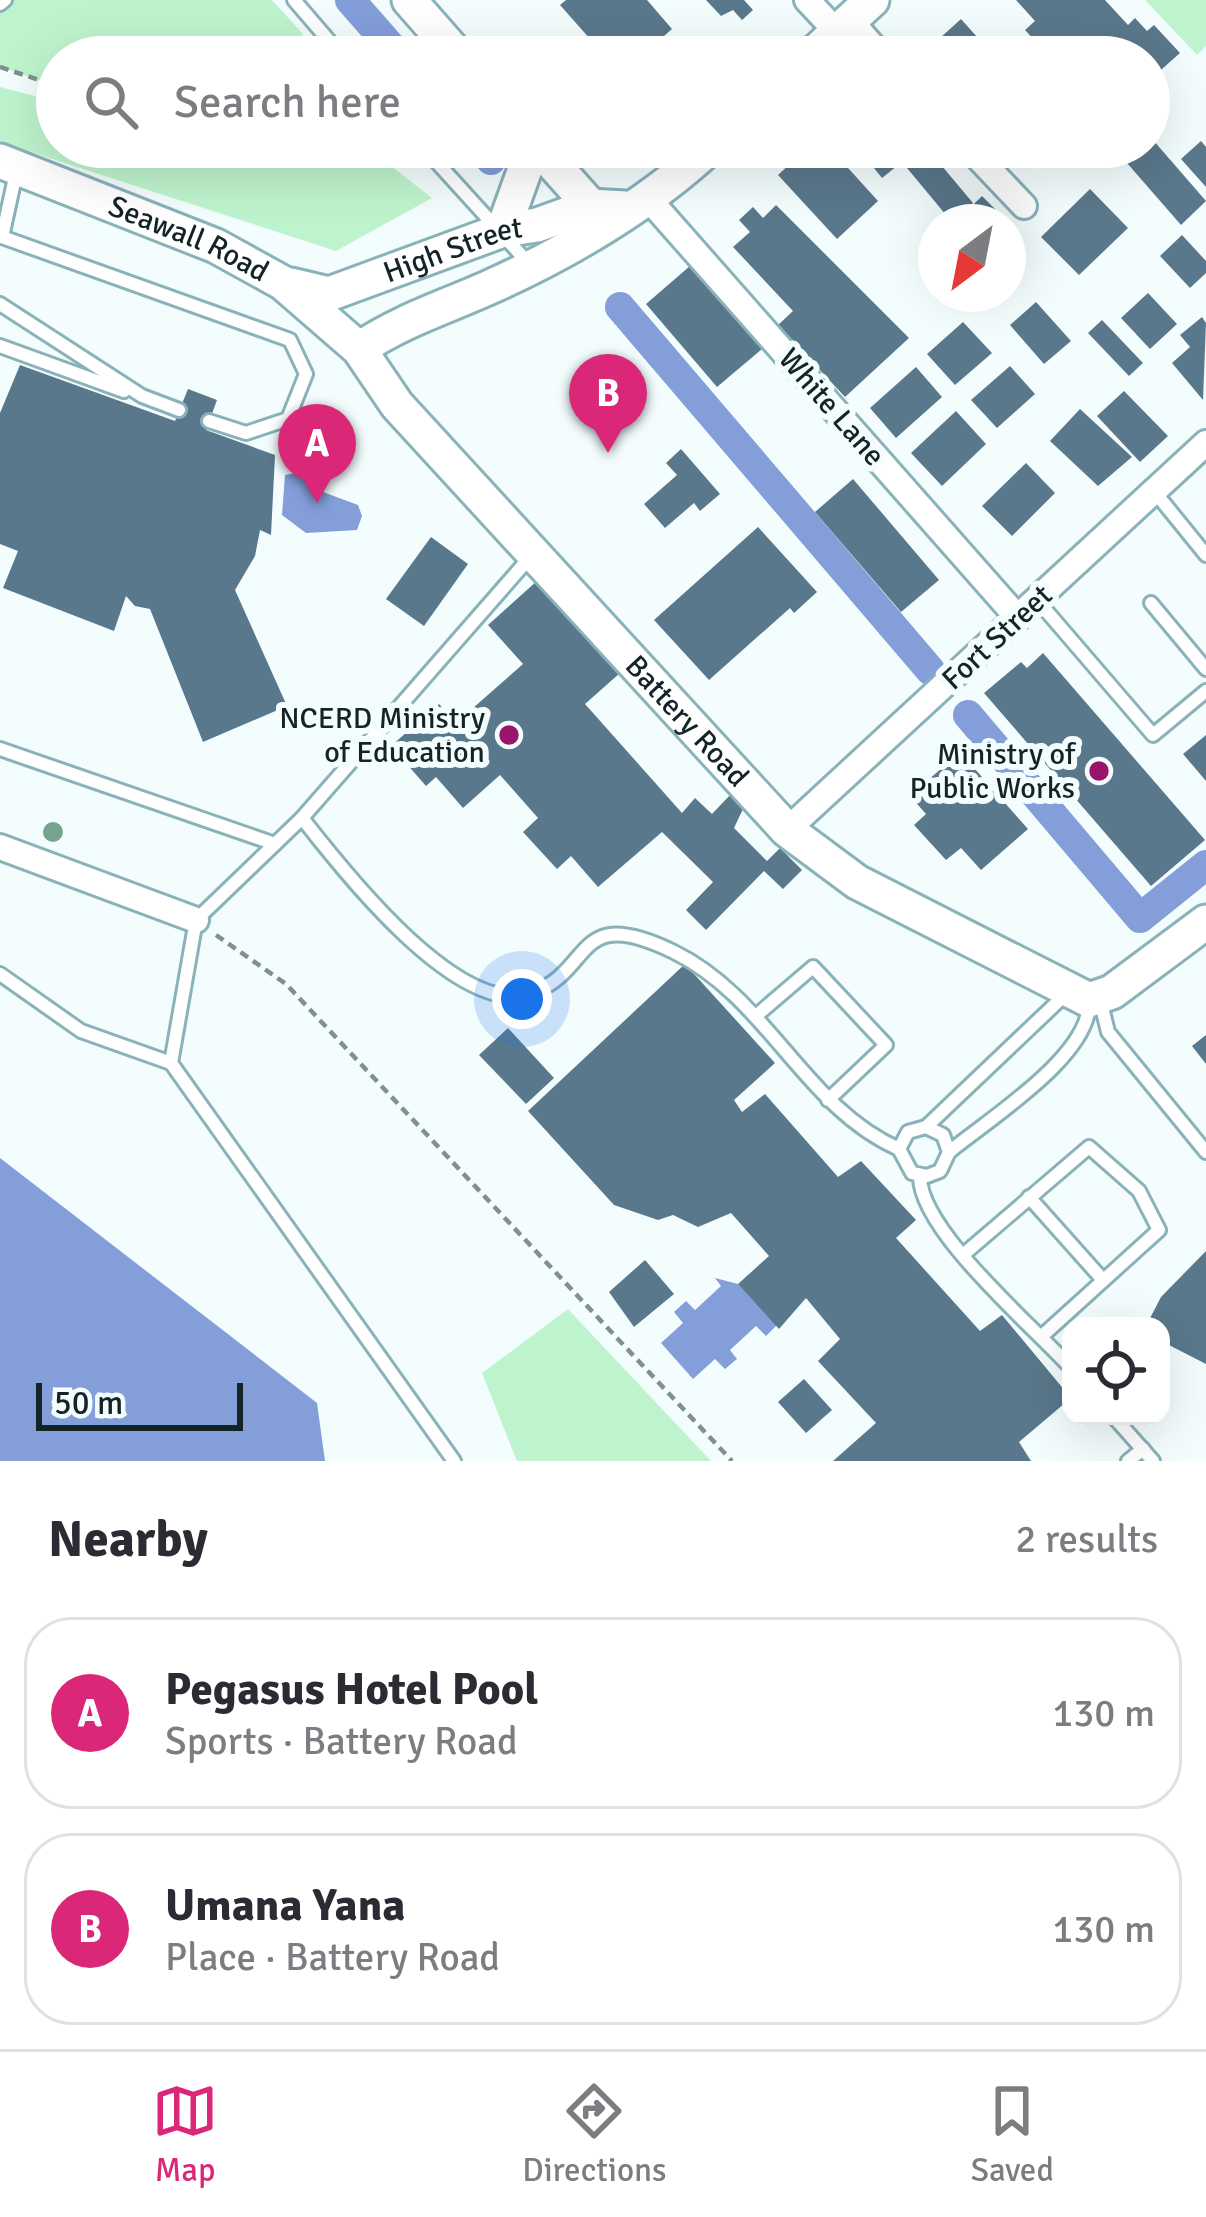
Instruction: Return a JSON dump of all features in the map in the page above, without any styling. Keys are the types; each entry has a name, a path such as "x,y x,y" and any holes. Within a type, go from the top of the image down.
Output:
{"street":[{"path":"410,0 441,36"},
{"path":"807,0 853,17"},
{"name":"Seawall Road","path":"9,164 216,246 283,283 359,349"},
{"path":"503,230 527,168"},
{"path":"563,168 617,208"},
{"name":"High Street","path":"359,349 410,317 531,267 678,168"},
{"path":"988,168 1022,204"},
{"name":"High Street","path":"283,283 329,294 503,230 617,208"},
{"name":"White Lane","path":"617,208 1018,618"},
{"name":"Battery Road","path":"359,349 397,405 787,830 857,882 1085,996"},
{"name":"Fort Street","path":"787,830 1206,443"},
{"path":"0,847 196,920"},
{"path":"1085,996 1206,922"}],"lane":[{"path":"294,0 322,36"},
{"path":"9,164 1,237 290,340 306,374 288,419 246,433 209,422"},
{"path":"443,168 531,267"},
{"path":"0,304 142,396"},
{"path":"0,346 179,410"},
{"path":"1154,491 1206,555"},
{"path":"172,1063 196,920 302,818 532,555"},
{"path":"1037,600 1153,735 1206,691"},
{"path":"1151,603 1206,669"},
{"path":"0,749 275,844"},
{"path":"302,818 422,950 478,991 514,997 535,993 589,944 607,934 634,937 700,968 757,1015 860,1132 899,1149"},
{"path":"757,1015 813,967 886,1045 828,1100"},
{"path":"0,974 81,1031 172,1063 454,1461"},
{"path":"1085,996 1090,1016 1077,1043 949,1152 940,1171 920,1176 904,1167 899,1149 908,1132 926,1126 1085,996"},
{"path":"1085,996 1108,1032 1206,1152"},
{"path":"926,1126 943,1135 949,1152"},
{"path":"964,1253 1090,1148 1139,1190 1159,1229 1042,1336"},
{"path":"920,1176 922,1197 964,1253 1062,1359"},
{"path":"1029,1198 1103,1280"},
{"path":"1122,1425 1153,1461"},
{"path":"1128,1461 1143,1449"}],"path":[{"path":"0,67 36,79"},
{"path":"196,920 286,984 732,1461"}],"green space":[{"path":"9,0 272,0 303,34 36,36 36,79 0,67 0,7"},
{"path":"1145,0 1206,0 1206,46 1197,55"},
{"path":"0,87 36,96 36,154 0,142"},
{"path":"80,168 394,168 432,198 336,251"},
{"path":"568,1309 711,1461 517,1461 482,1373"}],"water":[{"path":"311,470 323,492 358,505 362,516 357,530 306,533 282,515 285,475"},
{"path":"0,1158 317,1403 325,1461 0,1461"},
{"path":"715,1278 738,1284 777,1325 766,1336 756,1326 730,1350 737,1359 725,1369 715,1359 693,1379 661,1343 683,1323 674,1312 686,1301 695,1310 721,1286"}],"building":[{"path":"566,0 647,0 672,29 664,36 587,36 560,5"},
{"path":"706,0 744,0 753,10 742,20 733,10 721,16"},
{"path":"1016,0 1105,0 1128,25 1135,18 1147,31 1154,25 1164,36 1031,36 1025,30 1035,21"},
{"path":"961,19 976,36 942,36"},
{"path":"1170,42 1180,53 1170,62"},
{"path":"1201,141 1206,147 1206,187 1181,159"},
{"path":"1170,160 1206,201 1181,225 1131,168 1170,168"},
{"path":"786,168 848,168 878,201 837,239 778,175"},
{"path":"874,168 894,168 882,178"},
{"path":"907,168 944,168 973,203 937,204"},
{"path":"1090,189 1128,228 1079,275 1041,237"},
{"path":"776,205 909,338 845,397 778,325 793,311 733,247 750,232 739,220 753,207 763,218"},
{"path":"1182,235 1206,261 1206,273 1190,288 1160,256"},
{"path":"690,266 762,349 717,387 646,304"},
{"path":"1148,293 1177,324 1150,349 1121,318"},
{"path":"1036,302 1071,341 1044,364 1010,325"},
{"path":"1202,317 1206,323 1203,400 1172,363 1190,347 1180,335"},
{"path":"1102,320 1143,363 1129,376 1088,333"},
{"path":"963,322 992,353 955,385 927,354"},
{"path":"20,365 175,421 188,389 217,400 206,430 275,455 271,535 260,530 255,556 235,590 287,706 203,742 150,609 135,606 126,596 114,631 3,588 18,551 0,544 0,413"},
{"path":"1010,366 1035,394 997,428 971,400"},
{"path":"916,367 942,397 896,438 870,408"},
{"path":"1124,391 1168,436 1140,462 1097,416"},
{"path":"1080,409 1132,457 1098,486 1050,441"},
{"path":"956,411 986,444 942,486 911,453"},
{"path":"681,449 720,494 700,511 694,503 665,528 644,504 677,475 666,463"},
{"path":"1026,463 1055,493 1012,536 982,506"},
{"path":"853,479 939,580 901,612 815,512"},
{"path":"758,527 817,592 794,613 790,608 709,680 654,620"},
{"path":"431,537 468,564 424,626 386,599"},
{"name":"NCERD Ministry of Education","path":"538,580 620,673 585,704 682,813 695,798 712,814 731,794 744,807 734,828 767,861 780,848 802,870 783,889 764,871 706,930 686,910 713,882 662,832 598,887 571,856 557,869 523,832 538,818 500,775 463,808 436,777 426,786 391,746 439,704 456,723 523,664 488,625"},
{"name":"Ministry of Public Works","path":"1043,653 1205,840 1151,886 984,693 1021,662 1027,668"},
{"path":"1206,735 1206,781 1183,754"},
{"name":"Ministry of Public Works","path":"960,752 1028,829 981,870 961,848 946,860 914,825 926,814 910,796"},
{"path":"685,964 775,1063 734,1100 742,1112 765,1094 838,1177 861,1161 916,1220 896,1238 980,1331 1002,1315 1062,1387 1062,1406 1019,1442 1031,1461 833,1461 876,1423 818,1361 840,1339 806,1298 779,1329 738,1284 769,1256 731,1213 698,1227 673,1215 658,1220 614,1205 528,1111"},
{"path":"508,1028 554,1078 526,1104 479,1055"},
{"path":"1206,1035 1206,1064 1192,1046"},
{"path":"1206,1251 1206,1364 1170,1346 1170,1317 1151,1317 1161,1297"},
{"path":"645,1260 674,1294 634,1327 609,1292"},
{"path":"804,1379 832,1410 806,1433 778,1402"}],"waterway":[{"path":"350,0 382,36"},
{"path":"620,307 930,670"},
{"path":"968,715 1140,918 1206,865"}],"place":[{"name":"Umana Yana","path":"608,453"},
{"name":"Pegasus Hotel Pool","path":"317,503"},
{"name":"NCERD Ministry of Education","path":"509,735"},
{"name":"Ministry of Public Works","path":"1099,771"}]}
